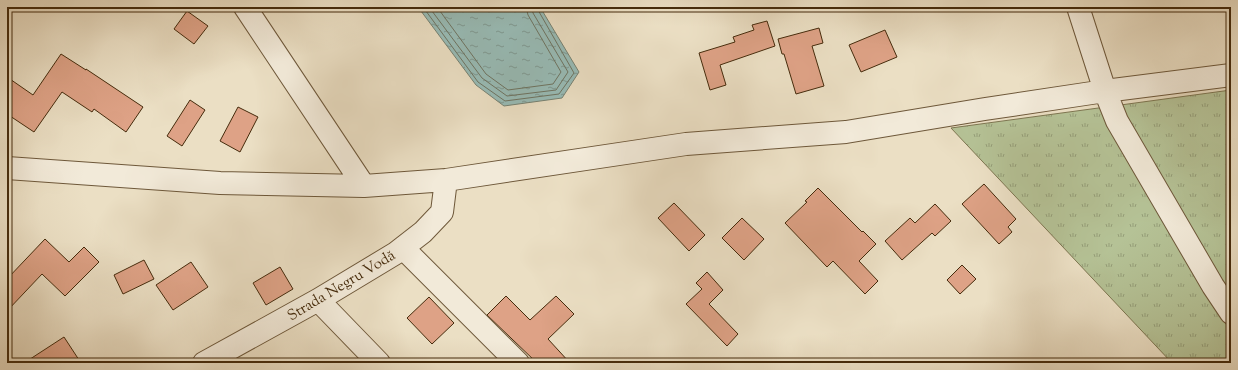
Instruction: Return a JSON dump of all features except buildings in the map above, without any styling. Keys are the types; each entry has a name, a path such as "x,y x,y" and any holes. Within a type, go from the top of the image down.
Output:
{"street":[{"path":"245,7 364,186"},
{"path":"1078,7 1105,91 1117,121 1231,313"},
{"path":"7,168 220,183 364,186 446,180 686,144 846,132 1105,91 1231,75"},
{"name":"Strada Negru Vodă","path":"204,363 318,300 403,248 423,232 442,212 446,180"},
{"path":"403,248 518,363"},
{"path":"318,300 379,363"}],"green space":[{"path":"1231,90 1231,363 1172,363 951,128"}],"water":[{"path":"418,7 540,7 579,72 562,98 504,106 476,85"}]}
